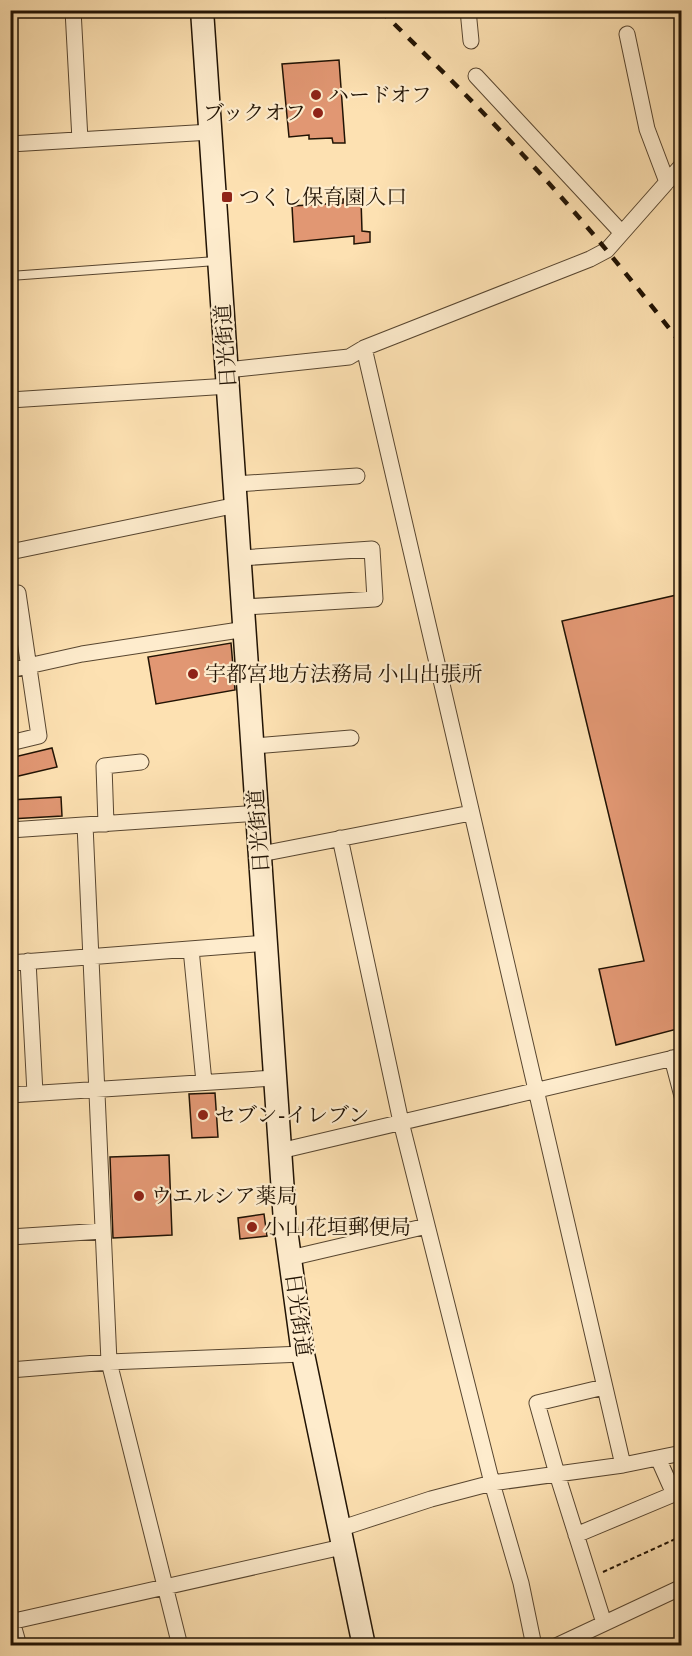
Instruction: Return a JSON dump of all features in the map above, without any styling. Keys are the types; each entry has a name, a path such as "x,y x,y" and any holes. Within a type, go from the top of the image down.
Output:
{"main road":[{"name":"日光街道","path":"202,10 259,813 280,1151 290,1258 303,1354 364,1646"}],"street":[{"path":"73,10 80,140"},
{"path":"468,10 471,42"},
{"path":"627,34 647,129 667,182"},
{"path":"476,76 622,233"},
{"path":"10,144 211,132"},
{"path":"10,400 228,378 349,357 364,348 590,259 607,250 681,165"},
{"path":"364,348 534,1092 623,1465"},
{"path":"10,552 236,494 357,476"},
{"path":"10,670 245,618 375,599 372,549 241,558"},
{"path":"10,595 18,593 39,736 10,742"},
{"path":"254,746 351,738"},
{"path":"106,824 104,766 141,762"},
{"path":"10,830 259,813"},
{"path":"261,854 471,813"},
{"path":"85,825 109,1362 180,1646"},
{"path":"340,838 401,1122 492,1483 521,1583 534,1646"},
{"path":"10,963 267,943"},
{"path":"191,949 204,1082"},
{"path":"28,961 35,1093"},
{"path":"280,1151 677,1057 681,1096"},
{"path":"10,1095 275,1078"},
{"path":"290,1258 427,1226"},
{"path":"10,1237 103,1232"},
{"path":"10,1370 109,1362 303,1354"},
{"path":"604,1388 537,1403 604,1623"},
{"path":"19,1646 11,1619 165,1588 340,1538 431,1499 492,1483 623,1465 681,1453"},
{"path":"576,1535 674,1494 658,1458"},
{"path":"556,1646 681,1587"}],"lane":[{"path":"10,276 220,261"}],"path":[{"path":"590,1578 681,1536"}],"building":[{"path":"339,60 345,143 333,143 332,138 309,139 309,135 289,137 282,64"},
{"path":"343,199 361,199 362,231 370,232 370,242 354,244 354,236 294,242 292,206 343,203"},
{"path":"681,594 681,1028 616,1045 599,969 644,961 562,621"},
{"name":"宇都宮地方法務局 小山出張所","path":"231,643 235,690 156,704 148,657"},
{"path":"52,748 57,767 10,778 10,758"},
{"path":"61,797 62,816 10,819 10,800"},
{"name":"セブン-イレブン","path":"215,1093 218,1137 192,1138 189,1094"},
{"name":"ウエルシア薬局","path":"169,1155 172,1235 113,1238 110,1157"},
{"name":"小山花垣郵便局","path":"264,1214 267,1236 240,1239 238,1218"}],"railway":[{"path":"380,10 471,100 545,179 644,296 682,345"}],"place":[{"name":"ハードオフ","path":"316,95"},
{"name":"ブックオフ","path":"318,113"},
{"name":"つくし保育園入口","path":"227,197"},
{"name":"宇都宮地方法務局 小山出張所","path":"193,674"},
{"name":"セブン-イレブン","path":"203,1115"},
{"name":"ウエルシア薬局","path":"139,1196"},
{"name":"小山花垣郵便局","path":"252,1227"}]}
